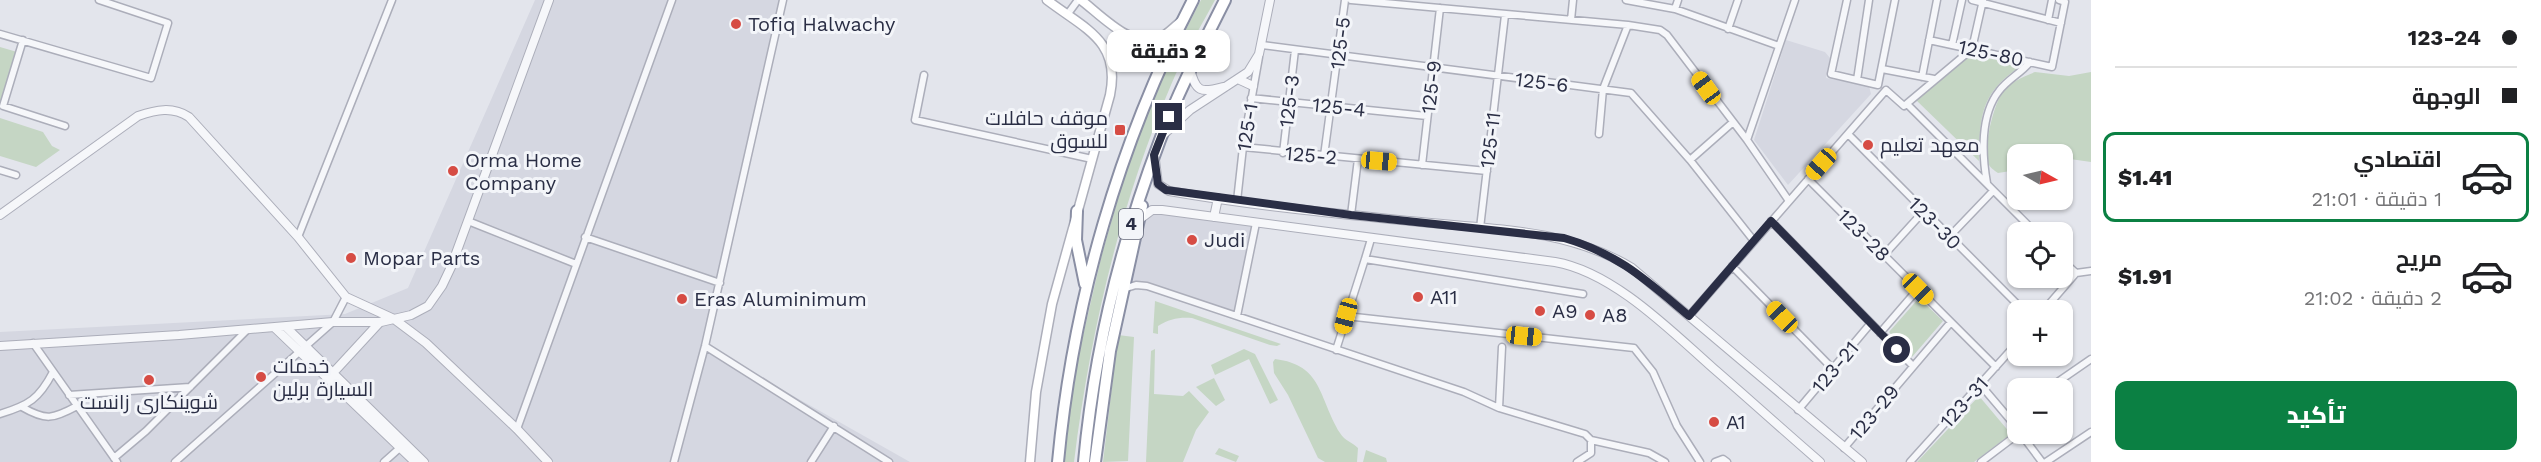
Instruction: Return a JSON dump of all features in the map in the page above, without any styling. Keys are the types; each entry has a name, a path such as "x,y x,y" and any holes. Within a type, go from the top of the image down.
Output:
{"highway":[{"name":"4","path":"1058,462 1072,356 1085,295 1111,196 1132,136 1193,0"},
{"name":"4","path":"1084,462 1098,363 1111,298 1129,231 1160,138 1190,69 1225,0"},
{"path":"1095,462 1103,391 1140,218 1145,180"},
{"path":"1077,211 1076,240 1084,276 1085,295"}],"main road":[{"path":"1030,462 1042,348 1110,95 1113,71 1110,55 1094,36 1047,0"},
{"path":"1080,0 1128,35 1143,41 1160,38 1183,20"}],"street":[{"path":"0,33 151,78 168,23 99,0"},
{"path":"298,237 392,0"},
{"path":"0,344 247,330 333,322 381,322 411,315 433,301 451,267 549,0"},
{"path":"517,429 672,0"},
{"path":"674,462 720,283 783,0"},
{"path":"1067,15 1080,0"},
{"path":"1160,138 1191,110 1240,80 1248,72 1261,50 1270,0"},
{"name":"125-5","path":"1324,156 1345,0"},
{"path":"1351,0 1628,25 1660,30 1667,35 1747,140 1789,201"},
{"path":"1571,20 1574,0"},
{"path":"1626,0 1647,1 1675,9 1779,46"},
{"path":"1675,9 1678,0"},
{"path":"1728,29 1738,0"},
{"path":"1747,140 1795,0"},
{"path":"1847,0 1832,74 1878,85"},
{"path":"1857,80 1869,0"},
{"path":"1882,95 1878,85 1895,0"},
{"path":"1922,77 1937,0"},
{"path":"1952,45 1962,0"},
{"path":"1972,0 2061,23 2062,1"},
{"path":"2048,20 2052,0"},
{"path":"1689,316 1886,90 1904,106 1972,49 1982,1"},
{"name":"125-9","path":"1422,165 1440,8"},
{"name":"125-11","path":"1479,228 1505,15"},
{"name":"125-80","path":"1929,40 2052,66 2061,23"},
{"path":"1599,134 1603,89 1628,25"},
{"path":"22,40 3,106 65,126"},
{"name":"125-6","path":"1261,50 1295,50 1339,55 1631,93 1690,160 1754,241"},
{"name":"125-1","path":"1237,201 1243,147 1261,50"},
{"name":"125-3","path":"1283,153 1295,50"},
{"path":"1987,184 1983,141 1993,100 2000,89 2021,73 2030,62"},
{"path":"1190,69 1194,84 1203,91 1230,85"},
{"path":"1882,69 1934,79"},
{"path":"924,75 915,120 1092,159"},
{"path":"1240,80 1253,86"},
{"name":"125-4","path":"1251,98 1427,116"},
{"path":"1907,104 2025,222"},
{"path":"0,214 138,117 166,110 182,113 189,117 298,237 346,297 394,319 438,353 548,462"},
{"path":"1690,160 1732,123"},
{"name":"123-30","path":"1848,134 2013,300"},
{"name":"125-2","path":"1243,147 1283,153 1487,171"},
{"path":"1154,155 1157,182 1163,189 1351,215 1548,235 1594,248 1632,268 1862,462"},
{"path":"1351,215 1358,159"},
{"path":"0,170 16,175"},
{"name":"123-28","path":"1808,179 1996,367"},
{"path":"1948,237 1993,191"},
{"path":"1214,217 1218,198"},
{"path":"1129,231 1140,218 1155,210 1555,262 1590,272 1620,291 1678,337 1820,462"},
{"path":"1884,255 1923,212"},
{"path":"468,221 576,264"},
{"path":"1771,221 1913,366"},
{"path":"1237,316 1256,223"},
{"path":"585,237 720,283"},
{"path":"1336,350 1371,239"},
{"path":"1365,259 1583,294"},
{"path":"1732,266 1833,369"},
{"path":"2073,270 2076,273"},
{"path":"2053,300 2076,273 2091,271"},
{"path":"1123,289 1136,285 1147,286 1464,392 1499,408 1585,434 1591,440 1649,453 1665,462"},
{"path":"1880,333 1918,289"},
{"path":"175,462 333,322 346,297"},
{"path":"1346,316 1634,348 1653,372 1677,426 1701,462"},
{"path":"332,374 381,322"},
{"name":"123-29","path":"1844,448 1951,322"},
{"name":"123-21","path":"1798,410 1871,323"},
{"path":"286,327 303,350 402,446 424,462"},
{"path":"276,328 332,374 415,462"},
{"path":"33,343 115,460 247,330"},
{"path":"705,346 889,462"},
{"path":"1499,408 1502,347"},
{"name":"123-31","path":"1910,462 2007,354"},
{"path":"2063,378 2091,359"},
{"path":"0,414 32,401 44,390 54,372"},
{"path":"1979,383 2007,416"},
{"path":"69,395 191,387"},
{"path":"22,407 44,418 59,415 77,406"},
{"path":"811,462 834,426"},
{"path":"2028,444 2044,462 2091,432"},
{"path":"1577,462 1591,453 1591,440"},
{"path":"1981,462 2007,443"},
{"path":"384,462 402,446"},
{"path":"1715,462 1723,459 1727,462"}],"shaded area":[{"path":"535,0 784,0 705,346 910,462 0,462 0,332 345,314 408,288"},
{"path":"1786,40 1825,52 1830,58 1826,78 1869,86 1871,94 1788,185 1754,140"},
{"path":"1149,212 1256,223 1237,316 1147,286 1124,287 1140,218"}],"green space":[{"path":"1201,0 1215,0 1176,74 1137,176 1109,270 1098,317 1074,462 1064,462 1075,370 1102,254 1123,181 1159,82"},
{"path":"0,47 17,52 0,106"},
{"path":"1973,52 2024,64 1999,84 1991,94 1982,117 1979,161 1916,100"},
{"path":"2035,72 2069,76 2091,72 2091,162 2073,159 2073,144 2007,144 2007,172 1998,173 1990,166 1987,149 1995,109 2007,87"},
{"path":"0,118 43,132 52,146 60,150 36,167 0,156"},
{"path":"1919,298 1943,321 1912,357 1889,332"},
{"path":"1155,301 1281,344 1270,345 1192,318 1178,318 1166,322 1158,326 1158,334 1153,333"},
{"path":"1118,335 1134,337 1128,461 1103,462"},
{"path":"1155,349 1154,394 1183,396 1189,391 1209,412 1196,430 1183,462 1146,462 1151,351"},
{"path":"1244,349 1255,354 1278,400 1270,404 1249,359 1215,375 1211,365"},
{"path":"1275,359 1291,362 1311,376 1340,433 1358,448 1357,462 1325,462 1318,458 1288,395 1274,373"},
{"path":"1214,378 1225,400 1216,406 1196,387"},
{"path":"1979,396 2007,429 2007,437 1974,462 1917,462"},
{"path":"1219,448 1239,456 1236,462 1215,454"},
{"path":"1366,450 1386,458 1387,462 1363,462"}],"place":[{"name":"Tofiq Halwachy","path":"736,24"},
{"name":"موقف حافلات للسوق","path":"1120,130"},
{"name":"معهد تعليم","path":"1868,145"},
{"name":"Orma Home Company","path":"453,171"},
{"name":"Judi","path":"1192,240"},
{"name":"Mopar Parts","path":"351,258"},
{"name":"A11","path":"1418,297"},
{"name":"Eras Aluminimum","path":"682,299"},
{"name":"A9","path":"1540,311"},
{"name":"A8","path":"1590,315"},
{"name":"خدمات السیارة برلین","path":"261,377"},
{"name":"شوینکاری زانست","path":"149,380"},
{"name":"A1","path":"1714,422"}],"route":[{"path":"1169,117 1154,155 1158,184 1166,190 1351,215 1564,238 1608,254 1632,268 1689,316 1771,221 1897,350"}]}
